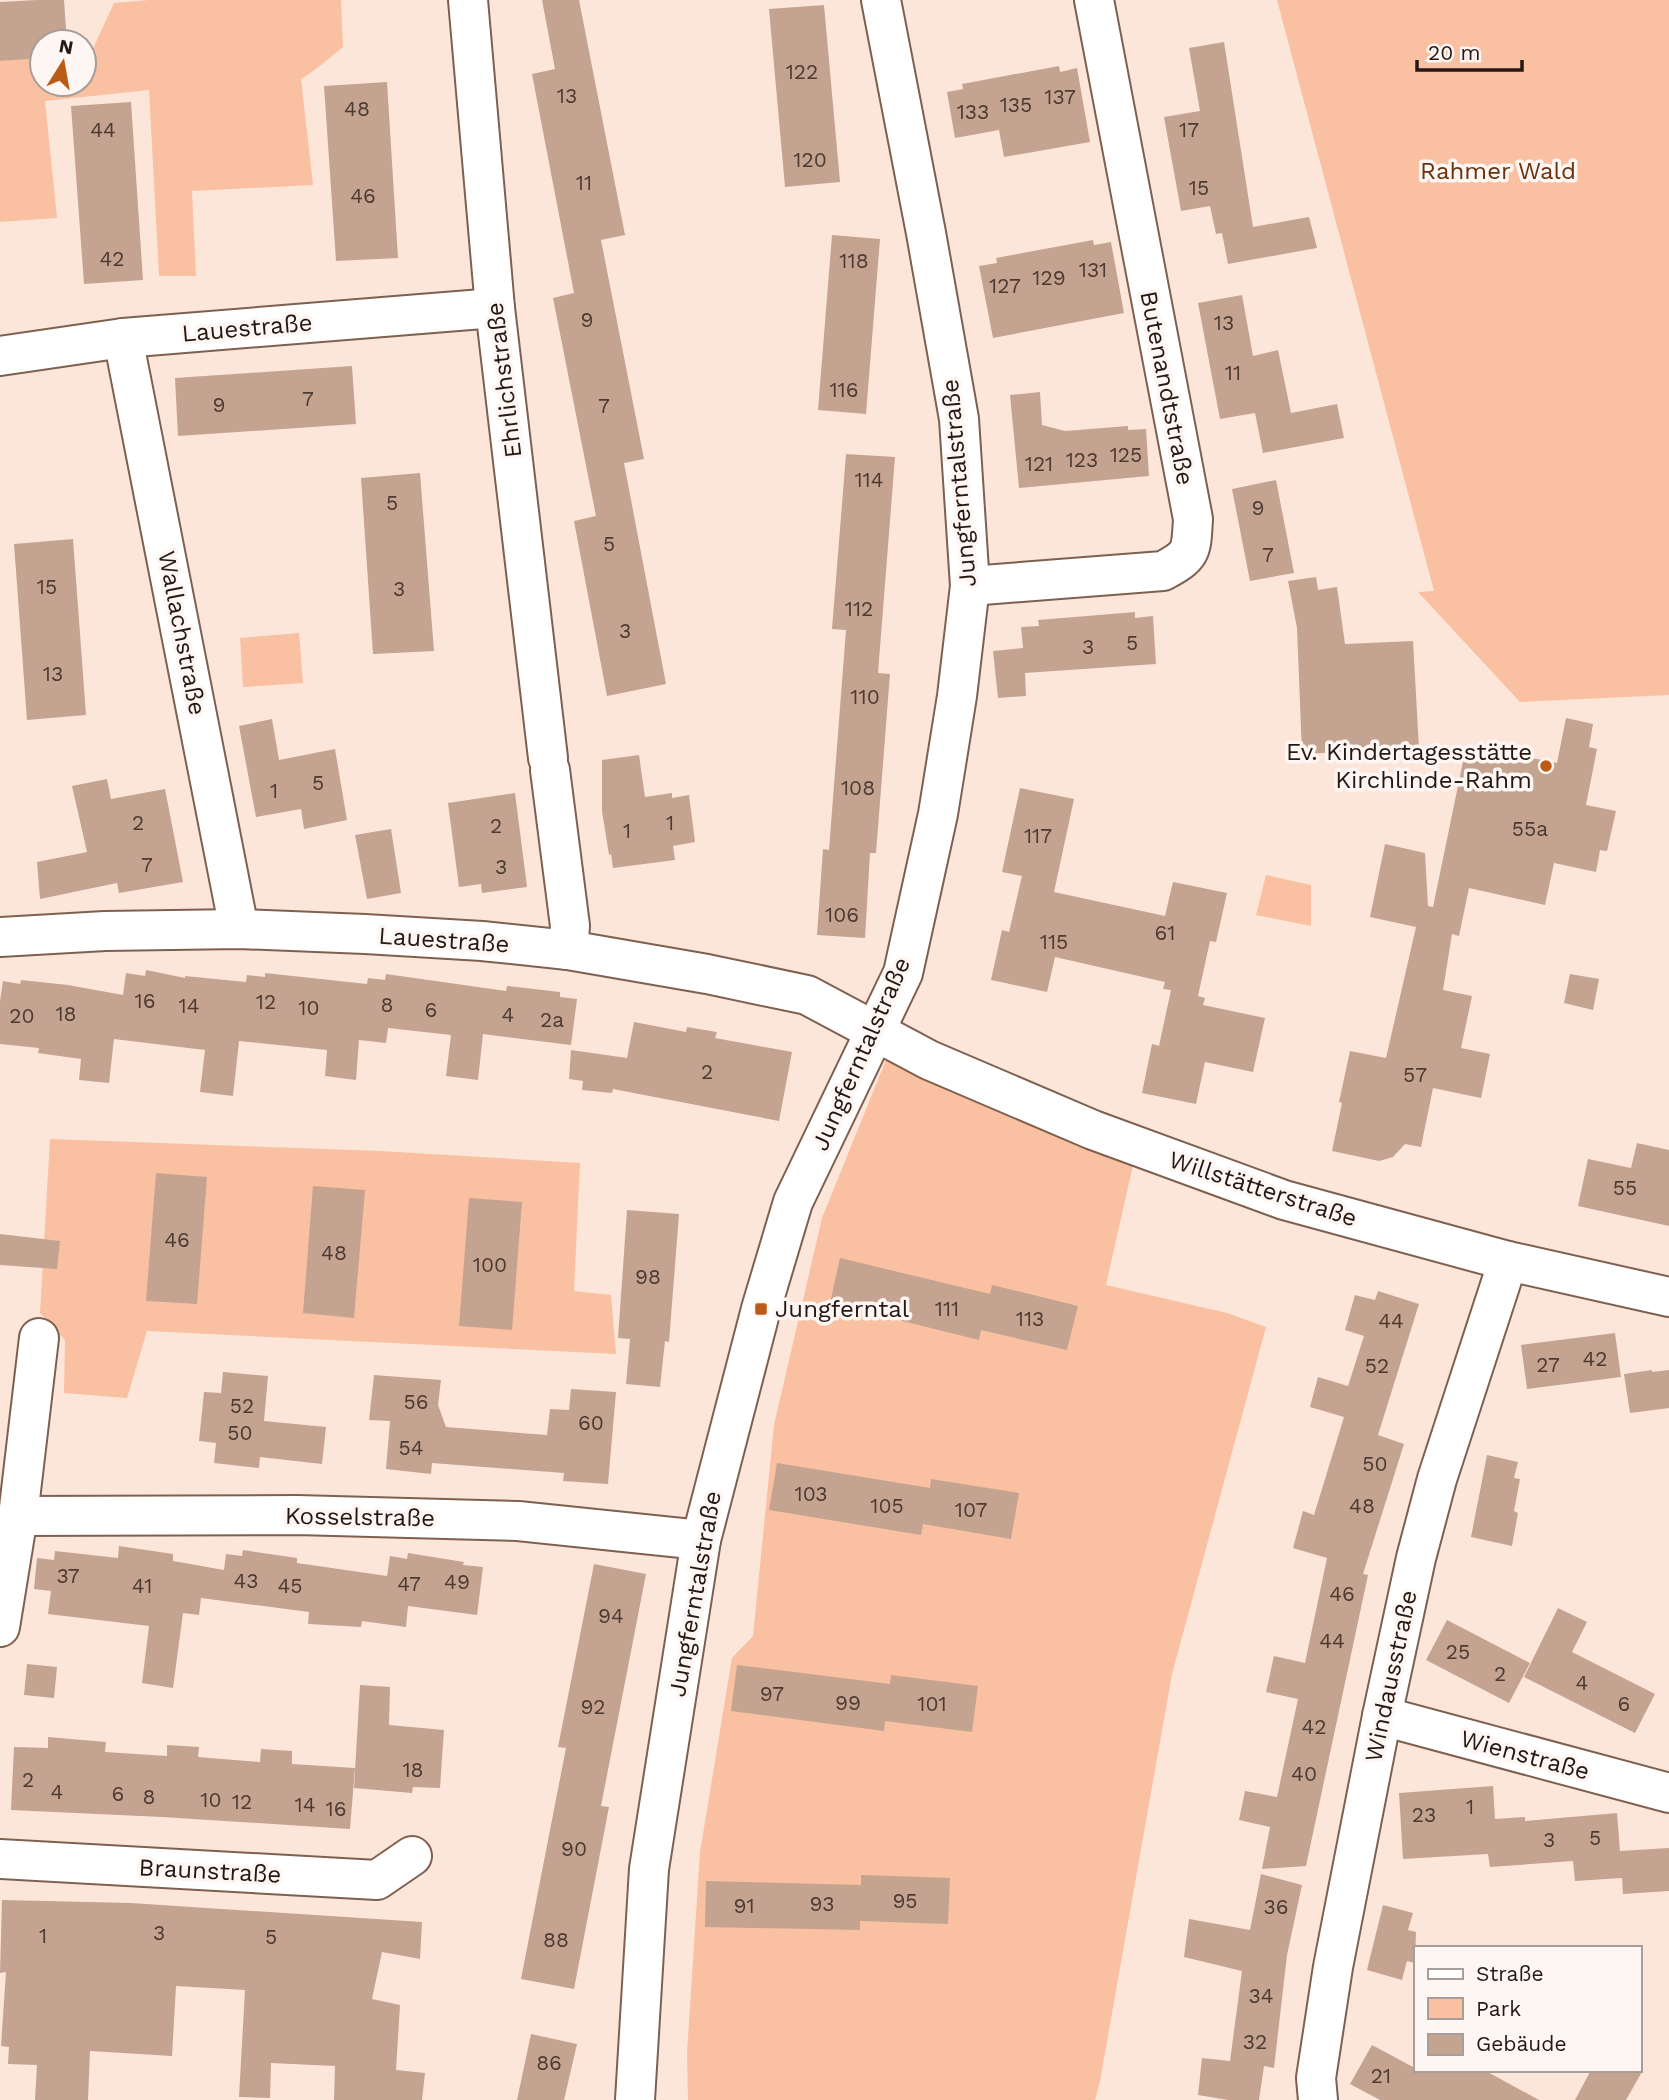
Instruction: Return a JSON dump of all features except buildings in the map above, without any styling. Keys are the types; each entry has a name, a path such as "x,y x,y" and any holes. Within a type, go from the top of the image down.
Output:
{"street":[{"name":"Ehrlichstraße","path":"468,0 495,308 570,926 568,950"},
{"name":"Jungferntalstraße","path":"635,2100 649,1869 701,1540 793,1202 903,973 938,814 957,696 970,586 959,419 881,0"},
{"name":"Butenandtstraße","path":"970,586 1163,571 1180,562 1191,550 1193,519 1094,0"},
{"name":"Lauestraße","path":"0,356 123,338 495,308"},
{"name":"Wallachstraße","path":"123,338 239,929"},
{"name":"Lauestraße","path":"0,937 105,931 239,929 456,940 568,950 707,974 807,995 874,1031"},
{"name":"Willstätterstraße","path":"874,1031 929,1060 1093,1130 1284,1200 1508,1261 1669,1297"},
{"name":"Windausstraße","path":"1318,2100 1316,2078 1333,1967 1416,1558 1437,1479 1508,1261"},
{"path":"0,1627 18,1516 39,1338"},
{"name":"Kosselstraße","path":"18,1516 297,1515 518,1521 701,1540"},
{"name":"Wienstraße","path":"1382,1716 1669,1793"},
{"name":"Braunstraße","path":"0,1858 377,1880 412,1856"}],"green space":[{"path":"149,0 341,0 343,47 301,79 313,185 192,191 196,276 159,276 149,90 98,95 98,38 114,3"},
{"name":"Rahmer Wald","path":"1277,0 1669,0 1669,695 1520,702 1418,592 1434,591"},
{"path":"28,58 28,98 73,98 45,101 57,218 0,222 0,61"},
{"path":"299,633 303,683 243,687 240,638"},
{"path":"1266,875 1311,885 1311,926 1256,915"},
{"path":"888,1055 1135,1156 1106,1285 1227,1313 1266,1327 1172,1674 1095,2100 688,2100 687,2053 700,1852 732,1658 753,1636 774,1425 822,1218"},
{"path":"50,1139 381,1151 580,1163 574,1291 611,1295 616,1354 147,1331 127,1398 64,1393 65,1340 40,1313"}],"place":[{"name":"Ev. Kindertagesstätte Kirchlinde-Rahm","path":"1546,766"},
{"name":"Jungferntal","path":"761,1309"}]}
